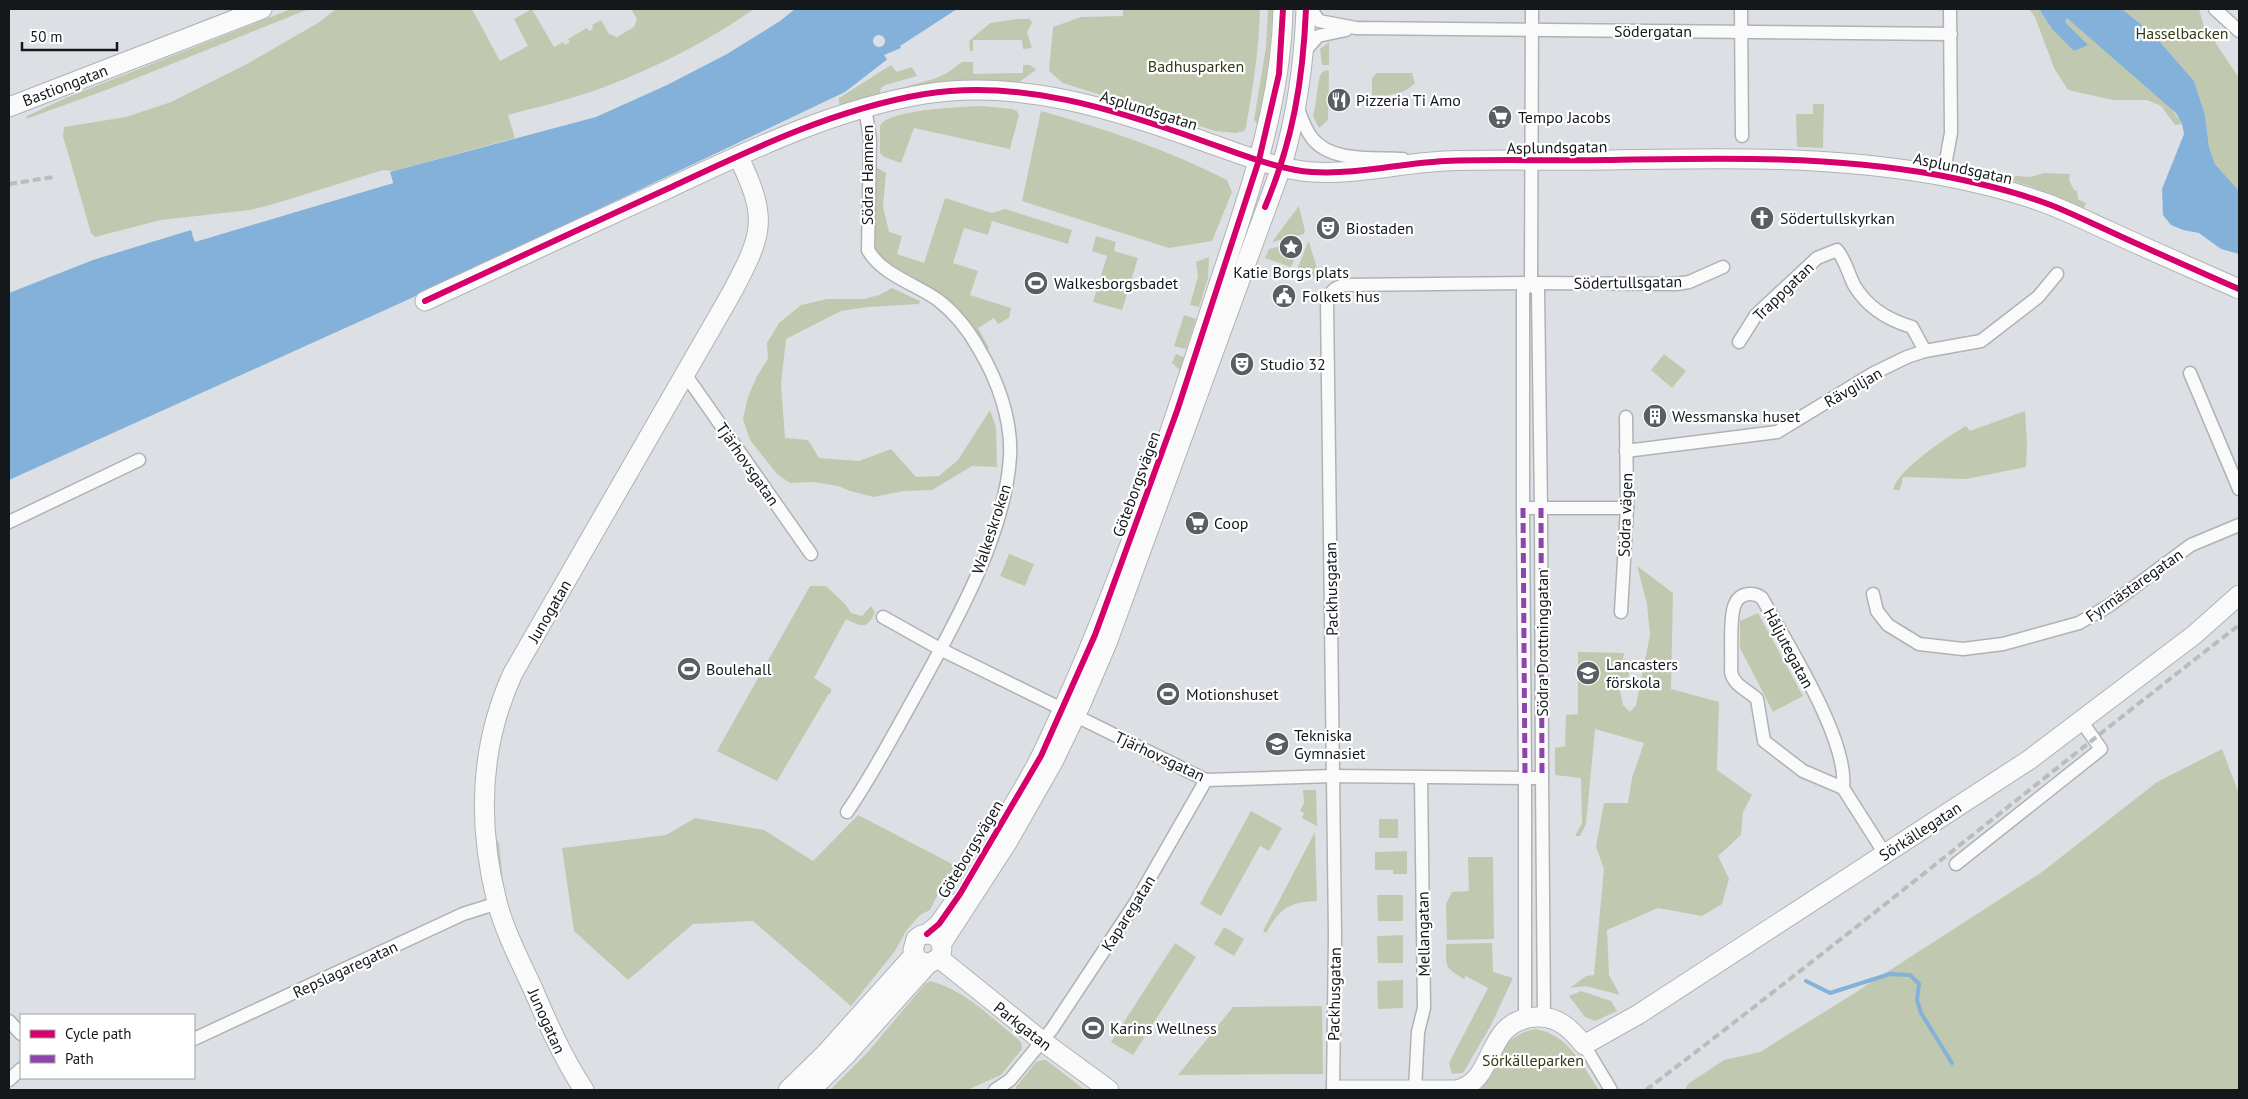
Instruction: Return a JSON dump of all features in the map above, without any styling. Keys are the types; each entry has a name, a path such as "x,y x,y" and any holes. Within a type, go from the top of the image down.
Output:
{"street":[{"name":"Bastiongatan","path":"9,107 262,9"},
{"name":"Göteborgsvägen","path":"811,1090 847,1054 930,951 1008,841 1054,760 1095,635 1177,411 1259,160 1279,74 1283,9"},
{"name":"Göteborgsvägen","path":"1069,713 1107,643 1245,261 1282,165 1297,106 1304,52 1306,9"},
{"name":"Södergatan","path":"1311,9 1319,21 1356,28 1950,34"},
{"name":"Södra Drottninggatan","path":"1532,9 1531,283 1538,291 1542,778 1534,1017"},
{"path":"1742,9 1742,136"},
{"path":"1943,176 1951,133 1950,9"},
{"path":"2216,9 2239,31"},
{"name":"Södergatan","path":"1304,52 1318,36 1356,28"},
{"name":"Asplundsgatan","path":"425,301 738,156 800,130 865,108 919,95 993,90 1057,97 1112,112 1259,160 1312,172 1346,173 1391,166 1446,161"},
{"name":"Asplundsgatan","path":"1297,106 1312,138 1328,151 1348,155 1446,161 1731,158 1806,160 1874,165 1943,176 1996,188 2050,205 2239,289"},
{"name":"Södra Hamnen","path":"865,108 870,148 867,242"},
{"name":"Junogatan","path":"584,1090 558,1047 508,931 498,903 489,850 484,781 488,747 496,715 513,673 731,294 755,248 758,231 758,212 755,195 738,156"},
{"name":"Walkeskroken","path":"847,812 864,787 940,649 973,583 992,536 1007,480 1010,457 1009,432 1003,404 994,377 972,337 953,314 936,299 878,264 868,250 867,242"},
{"name":"Trappgatan","path":"1739,342 1746,327 1762,308 1817,258 1837,250 1846,262 1854,284 1872,308 1897,323 1912,326 1925,351"},
{"name":"Södertullsgatan","path":"1531,283 1676,284 1688,282 1723,267"},
{"name":"Rävgiljan","path":"1626,451 1777,432 1874,373 1906,357 1925,351 1982,341 2038,298 2057,274"},
{"name":"Södra Drottninggatan","path":"1531,283 1523,291 1523,508 1525,778 1534,1017"},
{"name":"Packhusgatan","path":"1332,1090 1335,934 1327,301 1329,294 1334,288 1344,285 1531,283"},
{"path":"2190,373 2239,489"},
{"name":"Tjärhovsgatan","path":"685,374 811,554"},
{"name":"Södra vägen","path":"1620,612 1627,508 1626,417"},
{"path":"9,522 139,460"},
{"path":"1523,508 1627,508"},
{"name":"Fyrmästaregatan","path":"1873,594 1877,611 1888,625 1919,644 1963,650 2003,644 2079,623 2110,606 2191,545 2239,525"},
{"name":"Håljutegatan","path":"1844,788 1845,776 1839,750 1804,674 1762,598 1756,594 1740,597 1735,603 1733,614 1731,672 1733,679 1757,700 1764,741 1803,771 1844,788 1885,854"},
{"name":"Sörkällegatan","path":"1584,1045 1639,1014 2029,760 2082,722 2194,635 2239,595"},
{"name":"Tjärhovsgatan","path":"883,617 940,649 1206,780 1333,776 1525,778"},
{"path":"1956,864 2101,749 2082,722"},
{"name":"Mellangatan","path":"1415,1089 1418,1032 1424,1008 1421,777"},
{"path":"1525,778 1542,778"},
{"name":"Kaparegatan","path":"995,1090 1010,1080 1042,1041 1136,902 1206,780"},
{"name":"Repslagaregatan","path":"195,1039 463,914 498,903"},
{"name":"Göteborgsvägen","path":"788,1090 930,951"},
{"name":"Parkgatan","path":"930,951 1042,1041 1109,1090"},
{"path":"1341,1090 1457,1090 1468,1087 1477,1080 1500,1035 1511,1025 1534,1017 1570,1028 1584,1045 1605,1077 1611,1090"},
{"path":"9,1021 20,1033"},
{"path":"9,1080 20,1070"}],"green space":[{"path":"291,9 309,9 109,89 26,119 27,116 68,97"},
{"path":"336,9 472,9 500,61 528,46 514,19 532,9 554,47 563,42 565,45 570,42 568,39 587,28 589,31 593,29 592,25 601,20 609,34 617,37 634,27 637,19 631,9 754,9 715,34 671,58 625,79 572,98 508,115 515,138 394,171 383,170 250,210 161,220 95,237 91,233 63,136 64,127 126,117 171,102 245,65 318,23"},
{"name":"Badhusparken","path":"1123,9 1260,9 1255,68 1244,131 1236,133 1215,131 1063,83 1049,71 1053,27 1081,17 1123,16"},
{"path":"1268,9 1273,9 1270,48 1261,122 1257,123 1254,120 1266,47"},
{"path":"2029,9 2039,9 2052,29 2087,45 2065,22 2067,18 2069,19 2169,105 2182,124 2175,125 2161,106 2147,100 2113,100 2068,90 2054,68 2035,17"},
{"name":"Hasselbacken","path":"2122,9 2199,9 2203,24 2239,78 2239,191 2215,164 2209,147 2205,115 2194,81 2153,34"},
{"path":"1030,19 1032,23 1027,32 1032,48 1023,49 1022,40 973,40 973,51 970,51 969,41 990,23"},
{"path":"1329,42 1329,65 1322,65 1320,49"},
{"path":"962,62 973,62 973,74 1023,73 1023,65 1030,65 1036,70 1019,82 1000,82 888,94 889,91 934,79 947,73"},
{"path":"891,65 897,72 912,67 917,76 885,85 881,88 879,96 842,107 839,103 839,98"},
{"path":"1329,70 1328,120 1319,128 1313,116 1320,77 1322,73"},
{"path":"1377,73 1412,73 1415,83 1400,93 1372,96 1372,78"},
{"path":"1813,104 1824,104 1823,148 1797,147 1796,114 1813,114"},
{"path":"982,106 1017,111 1019,115 1010,149 914,128 901,163 884,157 880,153 880,126 886,120 911,112"},
{"path":"1041,111 1136,141 1182,159 1227,180 1232,192 1212,241 1169,248 1022,201"},
{"path":"876,167 886,173 883,206 889,232 902,236 897,254 924,263 945,198 992,213 1005,209 1072,230 1068,244 992,221 988,235 964,228 953,263 978,271 970,295 1011,308 1009,318 998,324 994,318 978,328 989,348 983,351 901,272 878,257 875,245"},
{"path":"1974,170 2012,178 2016,176 2030,177 2044,173 2070,174 2069,180 2074,190 2077,191 2078,199 2086,203 2084,208 2030,186"},
{"path":"1299,206 1305,231 1304,234 1272,242"},
{"path":"1096,236 1116,242 1114,251 1138,258 1122,310 1093,302 1107,256 1092,251"},
{"path":"1301,241 1291,267 1265,258 1269,249"},
{"path":"1309,242 1320,278 1295,275"},
{"path":"1209,257 1208,278 1199,307 1190,305 1198,276 1196,262"},
{"path":"892,288 920,301 919,304 868,307 841,311 786,339 781,384 785,438 808,440 819,458 859,461 891,449 916,477 939,476 958,460 990,410 996,427 997,467 972,466 932,490 904,491 874,497 838,486 813,482 790,483 777,474 750,440 743,419 748,397 757,376 768,359 767,343 779,323 801,305 827,299 864,299 879,295"},
{"path":"1184,315 1196,319 1186,349 1174,346"},
{"path":"1176,354 1184,357 1180,370 1172,363"},
{"path":"1664,354 1686,371 1672,388 1651,370"},
{"path":"2025,411 2026,467 1966,479 1903,477 1900,490 1894,490 1902,474 1924,455 1959,430 1966,426 1970,431"},
{"path":"1009,554 1034,564 1025,586 1000,576"},
{"path":"1637,566 1673,593 1671,689 1719,702 1717,770 1752,795 1743,812 1741,835 1718,856 1729,879 1722,904 1702,916 1658,908 1607,930 1609,975 1620,995 1586,986 1570,988 1586,976 1594,975 1604,869 1596,847 1604,803 1628,803 1632,778 1644,743 1595,729 1586,824 1580,836 1575,836 1582,823 1581,778 1555,775 1555,748 1565,746 1566,715 1578,714 1578,652 1624,653 1623,659 1631,660 1627,686 1619,686 1623,705 1630,712 1636,705 1650,635 1647,604"},
{"path":"810,586 826,586 846,605 851,613 862,616 871,606 875,612 869,622 863,625 846,619 814,678 831,689 831,693 828,695 777,781 717,751"},
{"path":"1758,613 1803,696 1773,712 1740,648 1740,621"},
{"path":"2222,749 2239,794 2239,1090 1685,1090 1688,1084 1724,1060 1760,1052 1853,994 2042,872 2157,782"},
{"path":"1303,790 1316,790 1317,826 1302,818 1304,813 1300,811 1304,803"},
{"path":"1251,811 1282,828 1269,851 1260,846 1221,916 1200,904"},
{"path":"858,815 958,867 938,894 930,910 920,915 906,931 895,951 851,1006 753,921 693,924 628,980 574,931 562,848 666,835 695,818 764,830 813,861"},
{"path":"1379,819 1398,819 1398,838 1379,838"},
{"path":"1315,832 1317,901 1299,903 1286,908 1276,918 1266,933 1263,931"},
{"path":"495,837 499,843 504,890 498,866"},
{"path":"1407,851 1407,874 1393,874 1393,870 1375,870 1375,852"},
{"path":"1468,857 1493,857 1494,939 1447,940 1446,904 1452,892 1469,891"},
{"path":"1377,895 1403,895 1403,921 1378,921"},
{"path":"1224,927 1244,939 1234,956 1214,944"},
{"path":"1403,935 1403,963 1378,963 1377,936"},
{"path":"1175,943 1196,957 1133,1055 1111,1042"},
{"path":"1492,943 1493,972 1513,978 1491,1025 1463,1073 1452,1074 1449,1063 1488,988 1466,976 1464,979 1450,969 1446,962 1446,944"},
{"path":"1403,980 1403,1008 1378,1009 1377,981"},
{"path":"930,981 943,985 967,998 1021,1042 1022,1049 1001,1075 967,1090 830,1090 867,1053 925,984"},
{"path":"1581,991 1611,1001 1617,1011 1595,1021 1585,1017 1569,996"},
{"path":"1322,1006 1323,1074 1178,1075 1233,1007"},
{"name":"Sörkälleparken","path":"1536,1029 1547,1032 1566,1044 1574,1052 1599,1090 1481,1090 1507,1043 1524,1032"},
{"path":"1046,1060 1085,1090 1016,1090 1016,1087 1036,1062"}],"water":[{"path":"795,9 962,9 902,48 845,92 405,301 9,480 9,293 93,260 191,230 195,241 393,183 390,172 596,117 667,85 727,54 780,21"},
{"path":"2039,9 2122,9 2153,34 2194,81 2205,115 2209,147 2215,164 2239,191 2239,254 2221,249 2199,233 2183,230 2171,225 2163,215 2162,189 2184,134 2182,124 2176,113 2067,18 2065,22 2088,45 2074,51 2052,29"}],"pier":[{"path":"957,9 964,9 888,61 884,55 901,48 900,46"},
{"path":"877,35 881,35 885,41 881,47 877,47 873,43 873,39"},
{"path":"391,176 393,183 195,242 192,234 195,234 196,238 390,182 389,177"}],"waterway":[{"path":"1806,981 1830,993 1890,974 1910,975 1919,984 1917,1000 1921,1013 1952,1063"}],"railway":[{"path":"9,184 54,177"},
{"path":"1646,1090 2239,625"}],"marked path":[{"path":"1523,508 1525,778"},
{"path":"1541,508 1542,778"}],"cycle path":[{"path":"927,934 939,924 960,894 1041,756 1095,635 1177,411 1259,160 1279,74 1283,9"},
{"path":"1265,207 1283,158 1295,110 1305,35 1306,9"},
{"path":"425,301 793,132 825,120 891,101 925,94 961,90 1031,94 1101,108 1271,164 1299,171 1346,172 1445,161 1772,159 1855,164 1938,175 2035,199 2239,289"}],"place":[{"name":"Pizzeria Ti Amo","path":"1339,100"},
{"name":"Tempo Jacobs","path":"1500,117"},
{"name":"Södertullskyrkan","path":"1762,218"},
{"name":"Biostaden","path":"1328,228"},
{"name":"Katie Borgs plats","path":"1291,247"},
{"name":"Walkesborgsbadet","path":"1036,283"},
{"name":"Folkets hus","path":"1284,296"},
{"name":"Studio 32","path":"1242,364"},
{"name":"Wessmanska huset","path":"1655,416"},
{"name":"Coop","path":"1197,523"},
{"name":"Boulehall","path":"689,669"},
{"name":"Lancasters förskola","path":"1588,673"},
{"name":"Motionshuset","path":"1168,694"},
{"name":"Tekniska Gymnasiet","path":"1277,744"},
{"name":"Karins Wellness","path":"1093,1028"}]}
